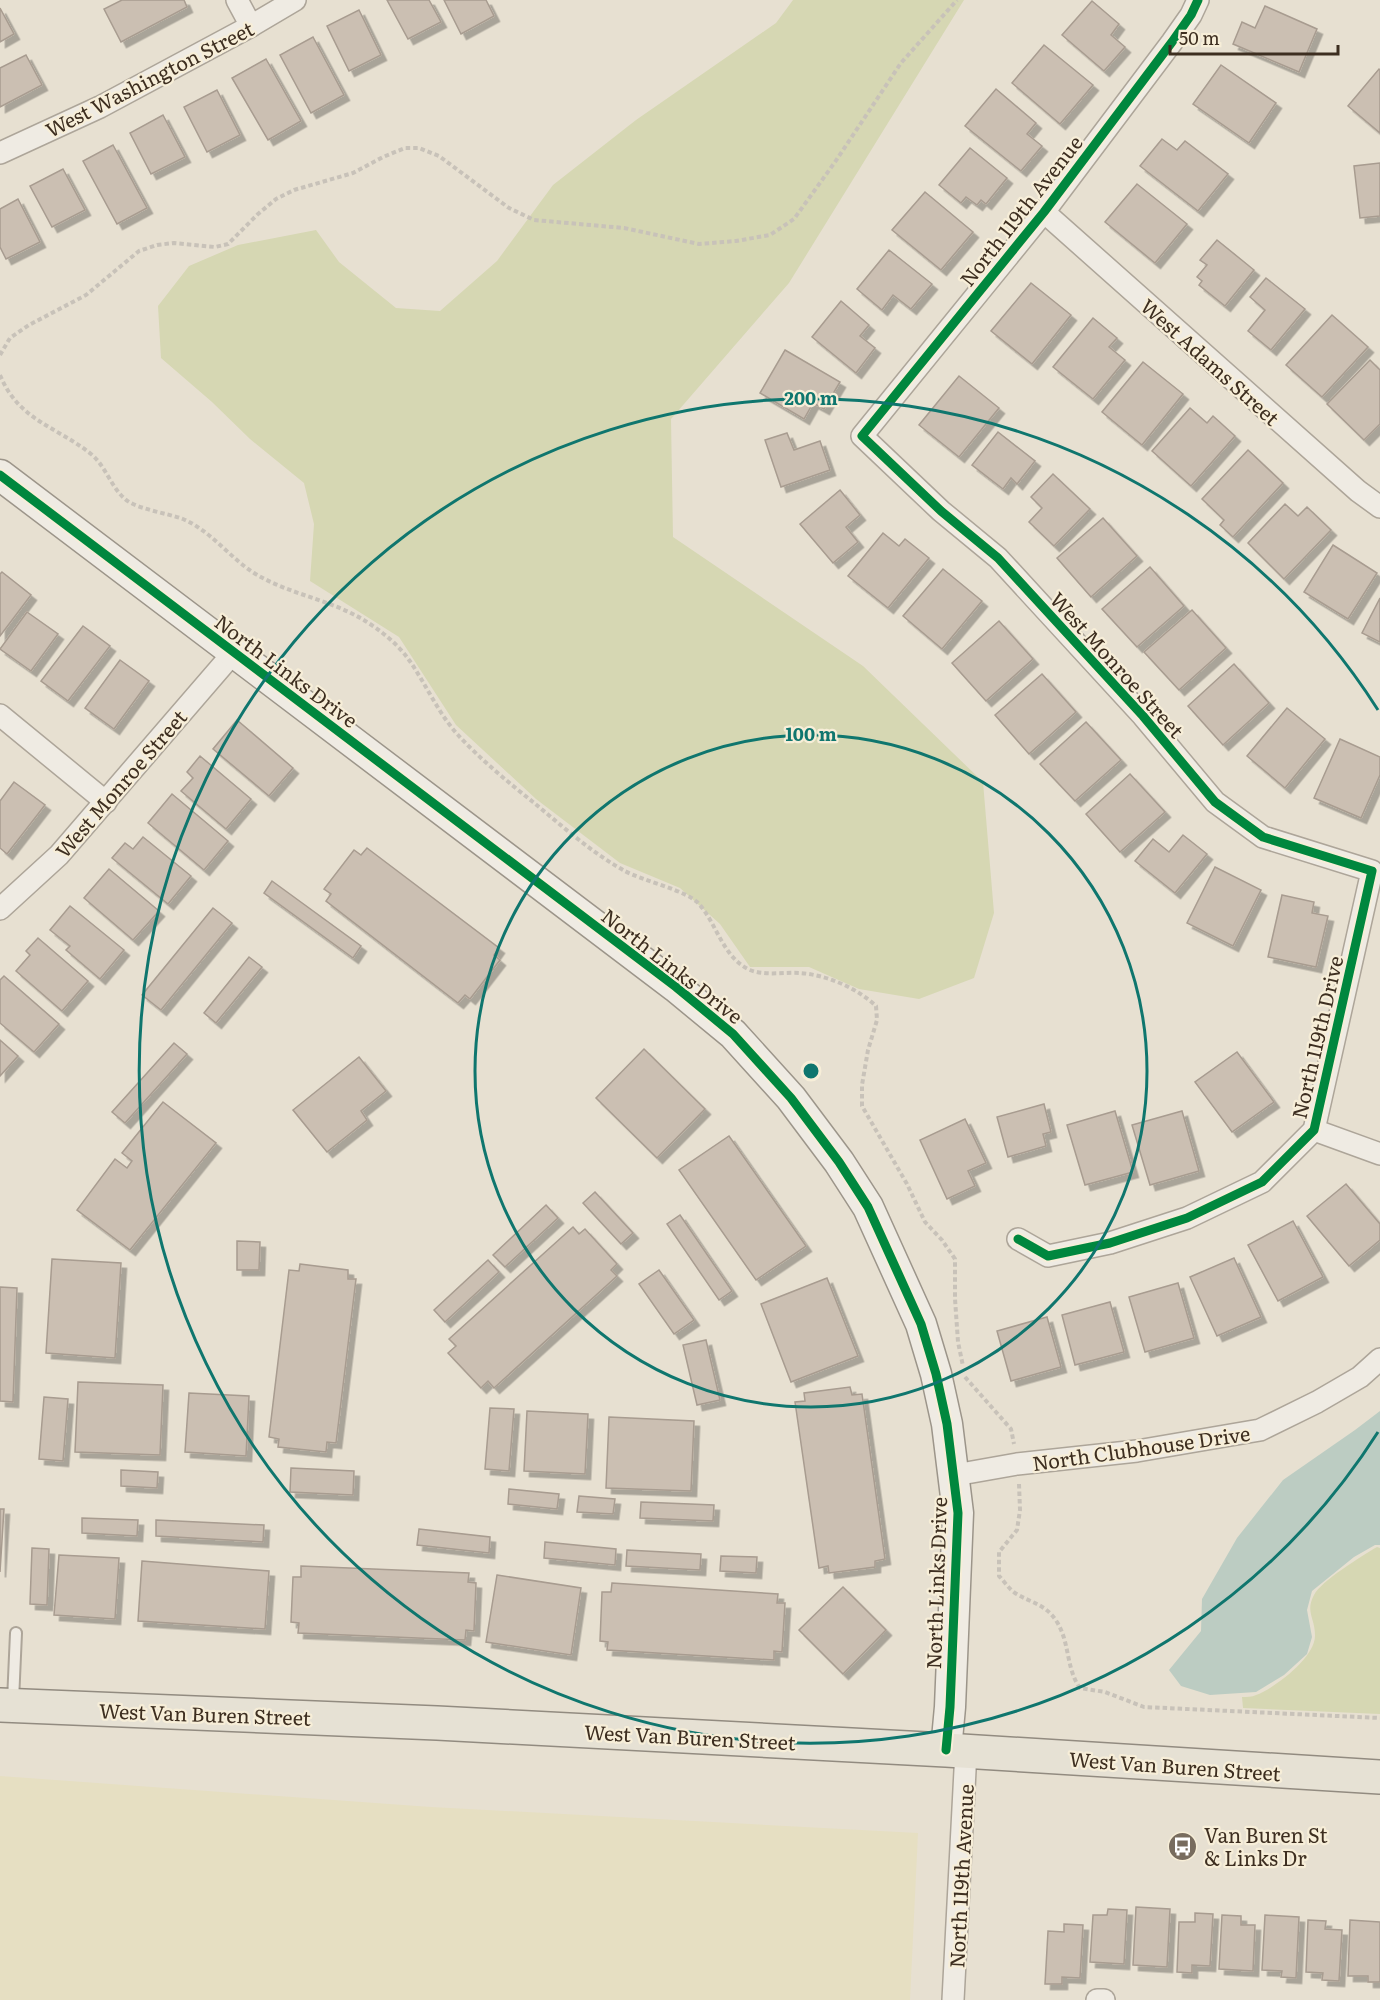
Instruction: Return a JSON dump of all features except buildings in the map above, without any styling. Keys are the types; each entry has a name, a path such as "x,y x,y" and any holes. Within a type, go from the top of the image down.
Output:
{"main road":[{"name":"West Van Buren Street","path":"6,1706 437,1723 956,1751 1380,1778"}],"street":[{"path":"237,0 251,26"},
{"name":"West Washington Street","path":"0,153 100,107 295,0"},
{"name":"North 119th Avenue","path":"862,436 1044,212 1172,42 1191,15 1197,0"},
{"name":"West Adams Street","path":"1044,212 1358,491 1380,507"},
{"name":"West Monroe Street","path":"862,436 941,511 998,558 1143,716 1215,802 1263,837 1372,871"},
{"name":"North Links Drive","path":"0,475 676,987 733,1034 791,1098 868,1207 921,1324 936,1374 955,1475 958,1513 950,1707 956,1751"},
{"name":"West Monroe Street","path":"0,909 59,855 234,652"},
{"path":"0,715 106,802"},
{"name":"North 119th Drive","path":"1018,1239 1048,1256 1110,1243 1187,1218 1262,1182 1314,1130 1372,871"},
{"path":"1314,1130 1380,1154"},
{"name":"North Clubhouse Drive","path":"955,1475 1017,1464 1137,1451 1260,1430 1317,1402 1360,1377 1380,1359"},
{"name":"North 119th Avenue","path":"953,2000 956,1751"},
{"path":"1097,2000 1104,2000"}],"lane":[{"path":"6,1706 16,1633"}],"path":[{"path":"0,355 10,338 29,325 86,295 139,251 157,245 174,243 215,247 228,244 276,199 294,190 353,172 405,148 419,148 440,156 509,208 534,220 624,228 699,244 770,235 794,219 836,162 901,63 957,0"},
{"path":"0,375 6,390 29,415 93,456 126,500 184,520 212,537 253,572 289,591 362,619 385,635 407,657 458,735 531,801 611,862 639,878 666,886 698,902 728,950 750,970 818,976 867,997 876,1006 877,1020 868,1050 862,1085 862,1106 926,1222 955,1259 958,1342 966,1379 1011,1429 1017,1464 1020,1510 1017,1530 999,1552 999,1576 1014,1592 1042,1605 1057,1622 1067,1648 1073,1678 1080,1688 1105,1692 1144,1707 1380,1718"}],"shaded area":[{"path":"1380,1411 1380,1545 1375,1545 1354,1557 1312,1591 1307,1610 1312,1637 1307,1654 1284,1675 1256,1692 1210,1695 1181,1686 1169,1670 1201,1631 1202,1599 1237,1538 1283,1480"},
{"path":"0,1776 431,1807 918,1833 910,2000 0,2000"}],"green space":[{"path":"793,0 964,0 789,283 671,419 673,537 863,666 983,782 994,913 974,978 919,999 859,989 809,967 750,967 720,924 680,888 620,863 536,799 456,725 399,637 310,581 314,524 304,483 250,439 161,358 158,306 189,266 238,245 316,230 339,262 396,308 440,311 497,261 553,185 636,120 776,23"},
{"path":"1377,1547 1380,1548 1380,1714 1243,1708 1242,1697 1254,1696 1273,1686 1293,1671 1309,1653 1314,1644 1315,1635 1310,1606 1318,1589 1342,1569"}],"cycle path":[{"path":"1018,1239 1048,1256 1110,1243 1187,1218 1262,1182 1314,1130 1372,871 1263,837 1215,802 1143,716 998,558 941,511 862,436 1044,212 1172,42 1191,15 1198,0"},
{"path":"0,475 676,987 733,1034 791,1098 839,1162 868,1207 921,1324 936,1374 947,1424 958,1513 950,1707 946,1750"}],"place":[{"name":"Van Buren St & Links Dr","path":"1183,1846"}]}
